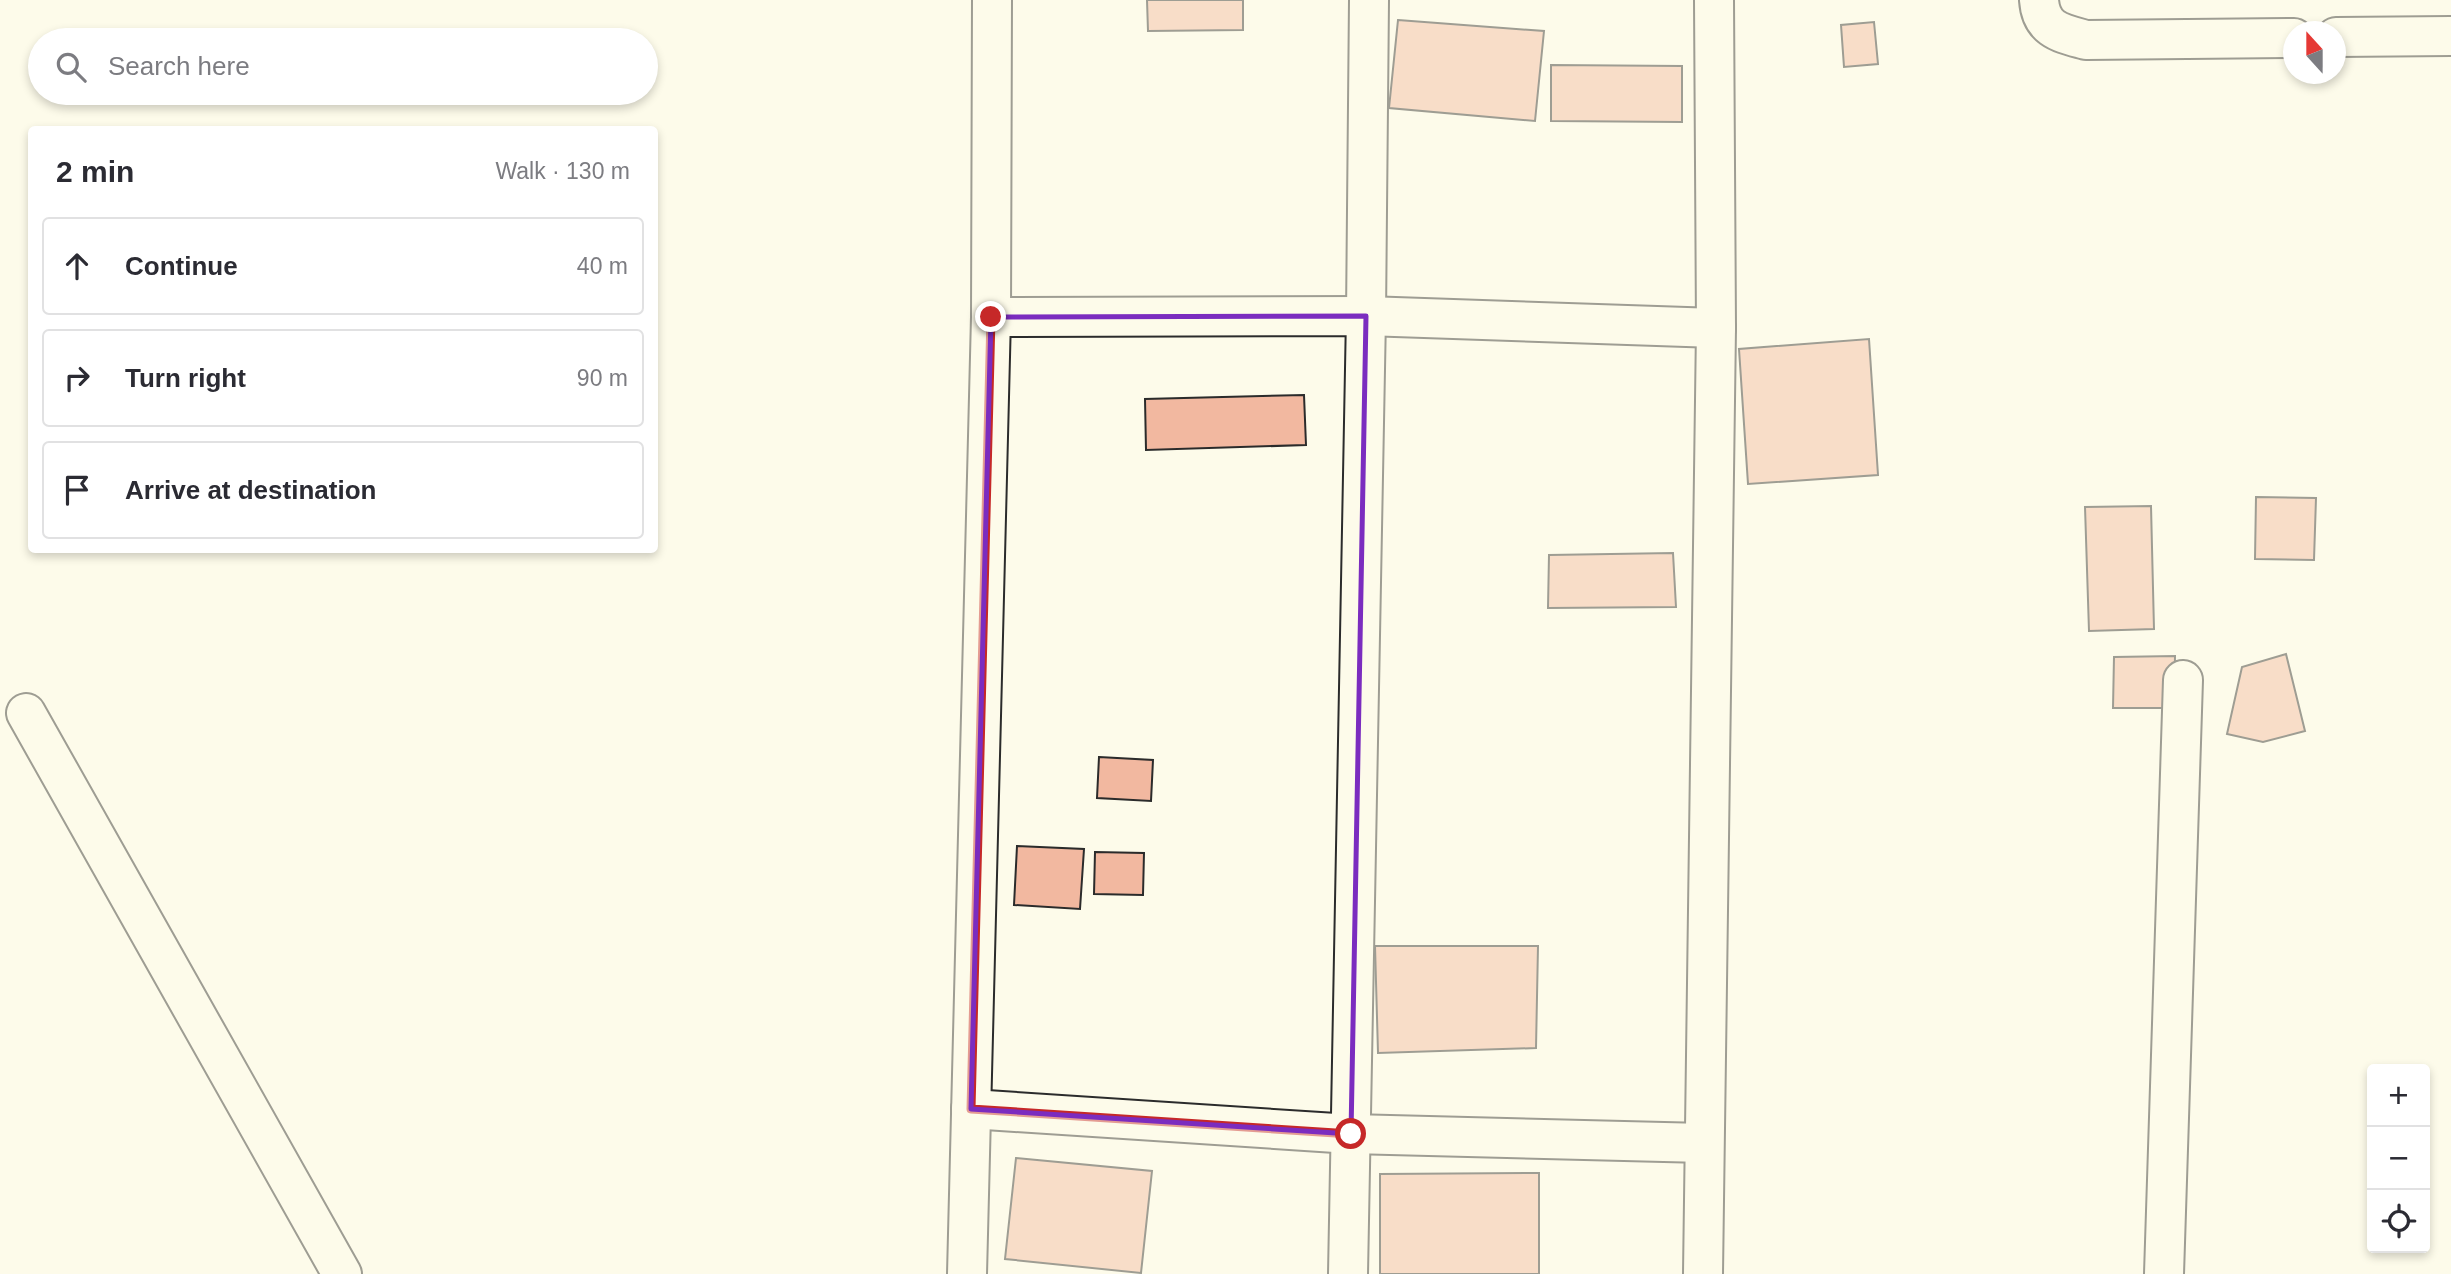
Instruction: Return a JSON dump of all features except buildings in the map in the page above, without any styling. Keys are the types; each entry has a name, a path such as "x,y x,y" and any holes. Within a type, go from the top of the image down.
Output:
{"street":[{"path":"967,1274 991,317 992,0"},
{"path":"1348,1274 1367,316 1368,0"},
{"path":"1703,1274 1716,328 1714,0"},
{"path":"2039,0 2040,13 2056,32 2086,40 2283,38"},
{"path":"2346,37 2451,36"},
{"path":"991,317 1367,316 1716,328"},
{"path":"2164,1274 2183,680"},
{"path":"26,713 342,1274"},
{"path":"971,1109 1351,1134 1704,1143"}],"highlighted area":[{"path":"1366,316 1351,1134 971,1109 991,317"}],"route":[{"path":"991,317 971,1109 1351,1134"}]}
